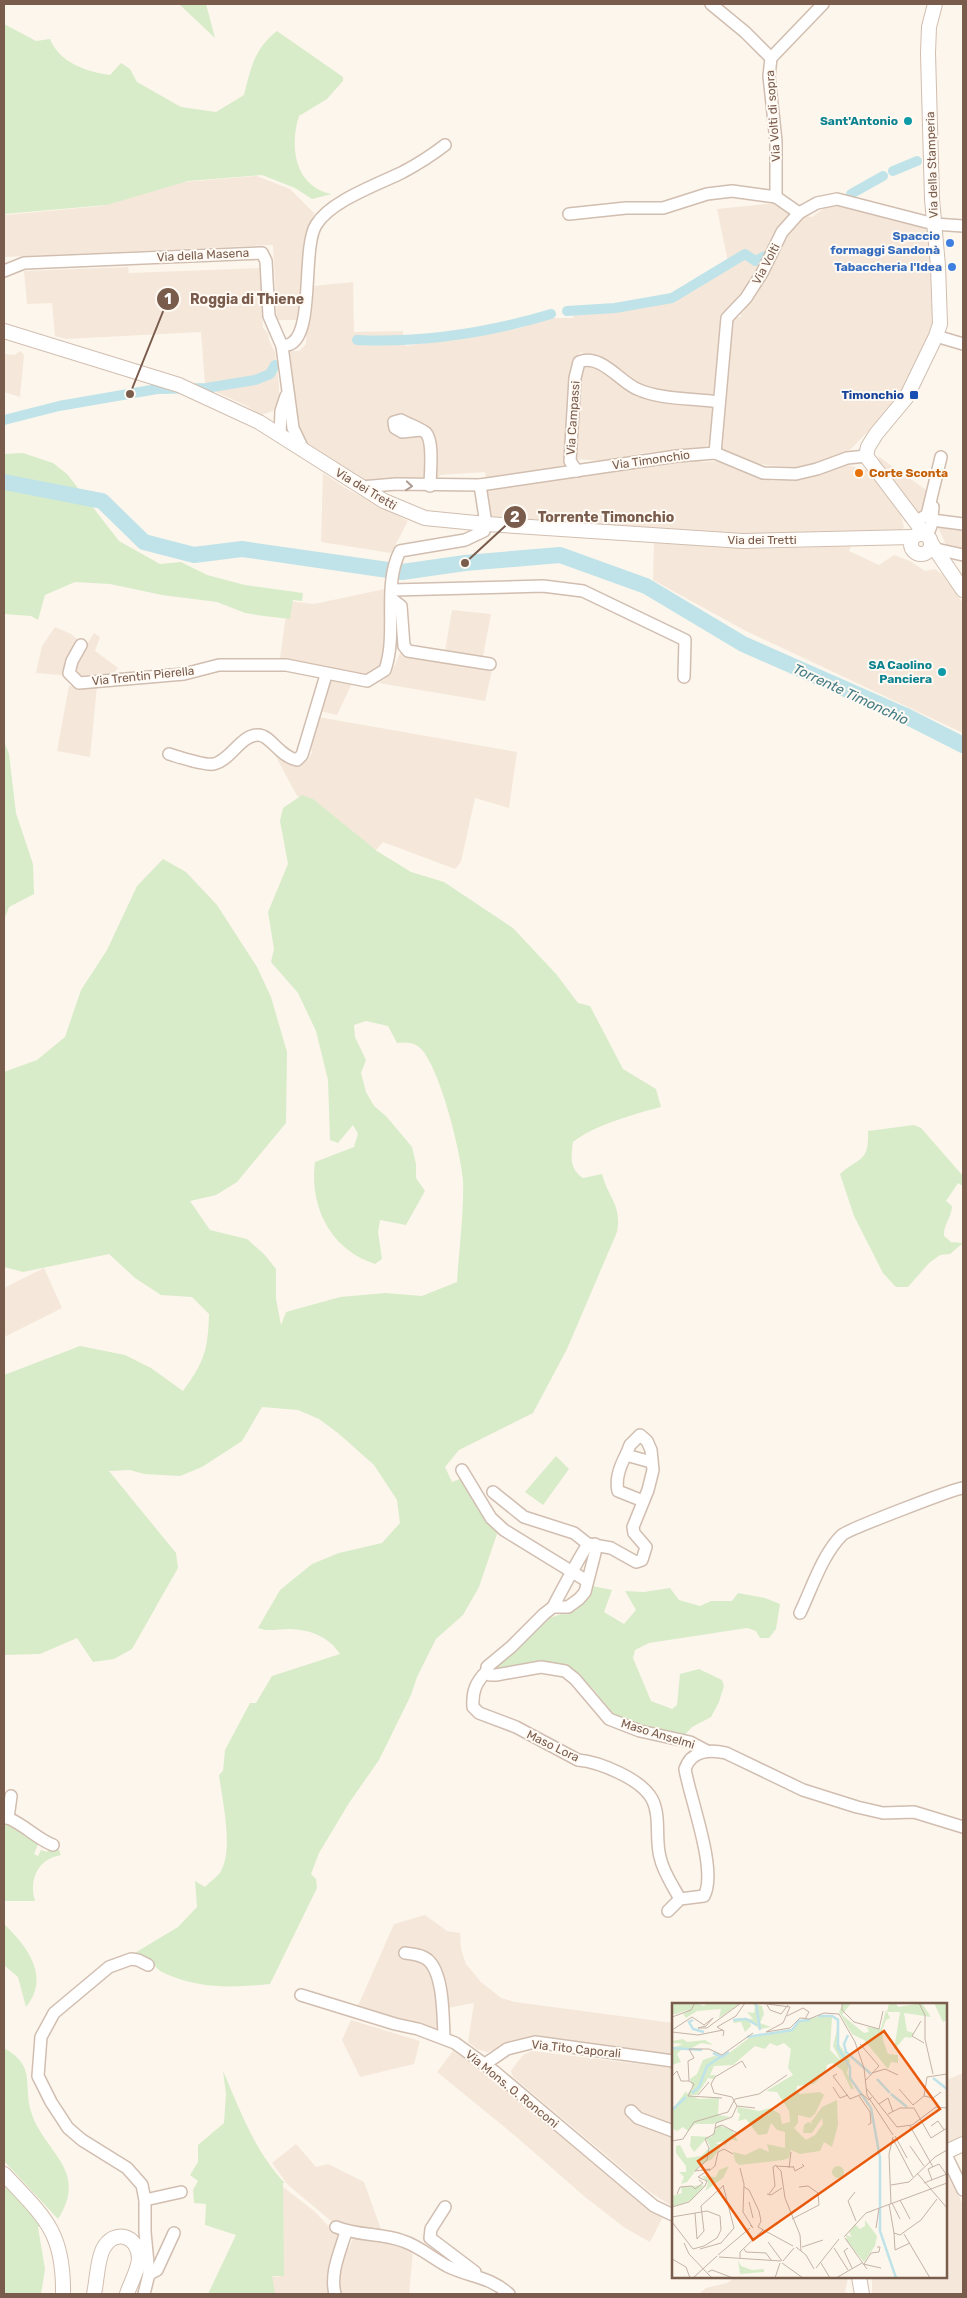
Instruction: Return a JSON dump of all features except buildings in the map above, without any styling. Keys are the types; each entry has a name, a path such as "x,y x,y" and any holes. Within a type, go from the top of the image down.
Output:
{"street":[{"name":"Via Volti di sopra","path":"711,4 746,32 771,58 769,76 776,141 776,197"},
{"path":"771,58 823,4"},
{"name":"Via della Stamperia","path":"866,456 868,447 876,434 906,398 936,336 940,312 934,224 928,54 929,26 935,4"},
{"path":"282,346 291,344 297,338 306,302 311,241 316,225 335,208 421,162 445,145"},
{"path":"569,214 626,208 663,208 707,194 732,191 776,197 799,213"},
{"name":"Via Volti","path":"715,453 727,318 746,298 762,273 782,232 799,213 817,203 837,199 934,224 963,226"},
{"name":"Via della Masena","path":"4,271 24,263 262,254 266,261 269,316 282,346 287,392 285,408 288,423 280,435"},
{"name":"Via dei Tretti","path":"4,332 193,391 259,422 361,487 396,507 425,518 486,524 743,541 874,537 923,543"},
{"path":"936,336 963,344"},
{"name":"Via Campassi","path":"577,471 570,461 575,378 579,362 586,360 612,368 619,376 637,389 719,402"},
{"path":"259,422 268,419 285,408 304,450"},
{"path":"421,430 426,434 430,444 430,486"},
{"name":"Via Timonchio","path":"361,487 480,485 677,456 715,453 763,473 796,474 817,470 847,458 866,456"},
{"path":"866,456 910,516 923,543 945,573 963,592"},
{"path":"910,516 922,520 927,516 941,457"},
{"path":"480,485 486,524"},
{"path":"923,543 932,520 934,502 931,498"},
{"path":"932,520 963,524"},
{"name":"Via Trentin Pierella","path":"81,645 69,667 69,673 78,683 184,674 220,665 286,665 326,675 367,681 386,670 390,655 392,567 400,551 464,540 484,531 486,524"},
{"path":"923,543 963,556"},
{"path":"923,543 943,563 946,563 963,592"},
{"path":"946,563 963,556"},
{"path":"392,590 543,586 583,591 685,640 684,677"},
{"name":"Via Trentin Pierella","path":"392,590 402,606 404,646 408,650 490,664"},
{"path":"169,754 213,764 222,760 250,736 260,735 267,738 280,753 297,760 302,755 326,675"},
{"path":"493,1492 524,1517 574,1533 592,1544 611,1548 636,1562 642,1560 646,1547 634,1533 633,1527 652,1479 651,1450 647,1441 640,1436 630,1445 619,1468 617,1490 634,1499 643,1501"},
{"path":"626,1455 651,1462"},
{"path":"462,1470 496,1523 517,1540 587,1581"},
{"path":"800,1613 823,1564 844,1533 942,1493 963,1488"},
{"path":"487,1671 490,1662 511,1647 532,1624 553,1608 566,1585 571,1571 592,1544"},
{"path":"553,1608 568,1607 585,1592 595,1553 592,1544"},
{"name":"Maso Anselmi","path":"487,1671 490,1675 541,1667 565,1671 575,1678 609,1719 640,1731 690,1742 707,1751"},
{"name":"Maso Lora","path":"487,1671 476,1682 472,1697 473,1707 479,1713 516,1727 578,1760 590,1761 620,1773 641,1787 652,1799 660,1857 680,1899"},
{"path":"668,1911 680,1899 704,1896 708,1888 700,1832 685,1769 687,1762 694,1755 707,1751 712,1750 726,1753 803,1790 857,1807 883,1813 914,1812 963,1827"},
{"path":"11,1796 6,1818 24,1825 45,1842 53,1845"},
{"path":"405,1953 418,1955 428,1960 434,1968 440,1988 444,2037"},
{"path":"144,2294 149,2274 145,2232 145,2200 142,2185 127,2168 82,2140 68,2128 54,2108 38,2076 41,2037 54,2013 108,1967 131,1959 148,1965"},
{"name":"Via Mons. O. Ronconi","path":"301,1995 444,2037 485,2064 634,2191 654,2206 672,2215"},
{"name":"Via Tito Caporali","path":"485,2064 507,2049 536,2042 672,2061"},
{"path":"632,2111 638,2118 672,2131"},
{"path":"947,2153 963,2144"},
{"path":"947,2156 963,2190"},
{"path":"4,2174 43,2216 54,2233 64,2266 63,2294"},
{"path":"145,2200 181,2192"},
{"path":"445,2207 431,2229 430,2238 483,2278 508,2294"},
{"path":"336,2294 333,2284 341,2231 405,2241 449,2267 483,2278"},
{"path":"149,2274 157,2270 174,2233"},
{"path":"94,2294 103,2249 109,2241 118,2236 130,2238 135,2242 139,2260 127,2294"},
{"path":"859,2278 862,2294"}],"shaded area":[{"path":"257,176 290,189 314,213 303,299 297,320 277,320 273,245 4,257 4,215 102,206 183,182"},
{"path":"776,203 791,214 754,282 726,313 717,387 714,388 713,398 643,388 594,357 581,352 577,356 568,468 486,480 485,472 441,475 435,480 362,480 310,446 303,439 293,417 290,351 299,351 306,344 307,314 312,314 313,286 353,282 354,332 403,331 403,344 406,346 520,328 546,318 573,318 574,310 671,296 728,262 717,209"},
{"path":"828,205 840,205 883,216 926,229 930,233 933,322 927,343 896,402 852,448 837,457 800,468 758,464 723,453 719,424 728,318 741,317 745,304 791,228 805,216 812,217"},
{"path":"128,267 129,273 260,268 263,328 268,333 275,352 279,386 279,401 273,411 261,415 245,405 207,388 201,332 66,339 55,336 52,303 27,304 24,271"},
{"path":"20,351 24,355 20,397 4,392 4,354 15,355"},
{"path":"579,365 608,369 630,389 715,406 711,443 704,447 643,453 605,461 573,459"},
{"path":"878,456 929,492 920,518 880,465"},
{"path":"702,458 703,462 723,461 772,481 804,479 844,464 870,471 900,511 904,527 901,531 745,535 588,524 580,521 490,518 485,493 487,489"},
{"path":"323,473 347,489 408,521 391,553 321,542"},
{"path":"937,525 963,527 963,549 947,547"},
{"path":"654,543 762,549 851,546 849,551 879,565 894,555 910,561 925,571 935,569 943,575 963,603 963,733 744,630 653,580"},
{"path":"385,589 388,598 388,660 371,675 360,675 326,666 280,658 288,601 314,604"},
{"path":"452,610 491,614 483,656 445,651"},
{"path":"55,627 71,634 86,646 94,633 100,637 95,651 118,668 114,673 74,676 36,673 42,646"},
{"path":"400,653 407,657 492,670 485,701 379,683 391,674"},
{"path":"333,678 352,683 337,715 320,711 325,691"},
{"path":"69,686 97,686 90,757 57,751"},
{"path":"318,717 517,752 509,808 475,798 461,862 455,869 383,842 376,850 308,800 297,796 274,753 292,764 308,760 312,752 310,743"},
{"path":"44,1268 62,1308 4,1337 4,1288"},
{"path":"425,1915 447,1931 460,1933 461,1949 466,1964 481,1982 501,1998 515,2002 672,2023 672,2055 534,2037 487,2052 477,2049 468,2042 474,2003 437,2010 438,2024 435,2030 357,2008 394,1924"},
{"path":"351,2020 420,2041 414,2064 360,2077 342,2040"},
{"path":"453,2051 475,2065 663,2217 650,2242 625,2228 585,2197 513,2134 437,2072"},
{"path":"532,2051 672,2068 672,2206 650,2192 513,2077 511,2071 523,2055"},
{"path":"963,2073 963,2135 947,2143 947,2080"},
{"path":"296,2144 316,2167 328,2164 364,2182 383,2235 336,2225 288,2185 272,2163"},
{"path":"947,2170 963,2205 963,2294 872,2294 872,2278 947,2278"},
{"path":"278,2183 314,2211 333,2231 341,2233 332,2294 270,2294 267,2276 279,2277"},
{"path":"354,2237 397,2244 413,2251 409,2294 338,2294 338,2274 343,2253 346,2253"},
{"path":"734,2278 848,2278 845,2292 850,2294 699,2294 706,2288 727,2283"}],"green space":[{"path":"179,4 206,4 215,38"},
{"path":"4,24 36,41 50,39 60,54 83,68 110,75 121,63 130,69 137,82 181,107 216,112 244,95 251,68 258,52 277,31 343,77 343,81 327,99 299,116 296,128 295,152 303,174 310,183 320,190 332,194 312,199 295,188 262,175 188,181 107,205 4,214"},
{"path":"23,453 53,463 67,474 119,541 160,564 181,562 207,575 245,585 303,593 302,601 293,600 290,619 245,613 217,602 162,595 110,584 75,582 45,595 38,620 31,616 4,614 4,454"},
{"path":"4,741 9,754 16,813 33,864 34,894 9,907 4,920"},
{"path":"302,795 313,799 377,851 411,872 444,882 513,928 557,975 578,1003 590,1006 623,1069 656,1089 661,1107 603,1125 573,1142 572,1162 575,1171 583,1178 602,1174 618,1215 617,1232 567,1349 533,1413 459,1450 445,1467 452,1482 460,1479 466,1481 499,1528 479,1587 463,1615 436,1639 379,1760 349,1803 319,1853 311,1874 316,1879 317,1888 270,1984 243,1986 203,1985 164,1973 148,1958 133,1954 178,1927 197,1907 195,1881 205,1887 219,1874 224,1865 227,1840 219,1775 223,1771 225,1750 250,1703 256,1703 272,1676 340,1654 324,1638 312,1633 289,1629 270,1630 258,1628 280,1590 312,1564 339,1553 382,1543 400,1523 397,1500 374,1465 319,1419 298,1410 262,1407 242,1441 202,1467 180,1476 144,1474 130,1470 109,1471 176,1553 178,1568 132,1649 114,1659 93,1662 77,1638 40,1654 4,1655 4,1375 80,1346 125,1355 151,1368 183,1391 196,1372 204,1355 209,1314 192,1297 161,1295 135,1278 109,1254 23,1272 4,1267 4,1072 37,1060 65,1037 81,990 107,950 137,886 163,859 186,872 217,905 257,967 271,997 287,1052 286,1123 237,1182 216,1195 190,1201 210,1230 247,1239 264,1254 276,1269 276,1299 281,1325 286,1312 340,1297 385,1293 422,1296 457,1282 463,1180 448,1109 427,1056 414,1044 397,1043 388,1026 366,1021 354,1025 355,1037 366,1060 361,1073 366,1092 374,1106 386,1116 412,1147 416,1164 416,1178 425,1191 406,1225 380,1220 378,1232 382,1259 375,1264 346,1248 326,1225 320,1210 314,1179 315,1162 354,1147 358,1134 353,1125 338,1143 330,1140 328,1080 316,1031 298,993 271,962 274,949 268,912 288,864 280,821 283,808"},
{"path":"914,1125 921,1128 963,1176 963,1186 958,1183 946,1201 952,1206 944,1236 951,1242 963,1243 950,1254 940,1255 929,1263 908,1287 896,1287 883,1273 854,1216 840,1174 865,1154 868,1131"},
{"path":"556,1456 569,1469 543,1505 525,1492"},
{"path":"592,1586 612,1590 604,1612 624,1624 636,1610 625,1591 644,1592 670,1588 679,1600 700,1606 711,1601 732,1601 738,1593 765,1598 780,1604 776,1629 769,1638 760,1638 756,1631 747,1628 649,1643 635,1650 633,1658 651,1701 672,1709 677,1705 680,1674 699,1669 722,1680 724,1686 719,1702 711,1717 692,1727 682,1738 639,1729 616,1717 594,1690 573,1671 491,1673 492,1666 511,1655 546,1619 577,1609 587,1600"},
{"path":"4,1823 8,1823 42,1843 38,1844 34,1854 38,1856 41,1850 47,1852 50,1846 59,1850 61,1855 46,1861 37,1872 33,1886 35,1901 4,1901"},
{"path":"4,1924 28,1952 36,1973 33,1996 26,2007 18,1977 4,1965"},
{"path":"4,2048 20,2061 24,2068 30,2108 35,2123 60,2160 66,2173 69,2186 67,2202 58,2219 4,2161"},
{"path":"223,2071 257,2144 274,2171 285,2183 283,2183 284,2276 272,2276 275,2294 208,2294 236,2235 205,2225 206,2204 194,2203 193,2190 198,2181 190,2175 198,2162 198,2145 224,2123 226,2094"},
{"path":"4,2175 48,2225 38,2227 45,2269 41,2294 4,2294"}],"waterway":[{"path":"893,171 917,161"},
{"path":"851,194 883,176"},
{"path":"567,311 615,308 672,298 745,254 755,261 765,256"},
{"path":"357,340 406,340 455,335 527,321 551,314"},
{"path":"4,420 59,406 157,389 206,388 255,380 270,374 275,365"},
{"name":"Torrente Timonchio","path":"4,482 102,501 144,542 194,555 242,549 402,572 465,563 560,555 646,586 743,644 904,715 963,745"}],"place":[{"name":"Sant'Antonio","path":"908,121"},
{"name":"Spaccio formaggi Sandonà","path":"950,243"},
{"name":"Tabaccheria l'Idea","path":"952,267"},
{"name":"Roggia di Thiene","path":"130,394"},
{"name":"Timonchio","path":"914,395"},
{"name":"Corte Sconta","path":"859,473"},
{"name":"Torrente Timonchio","path":"465,563"},
{"name":"SA Caolino Panciera","path":"942,672"}]}
